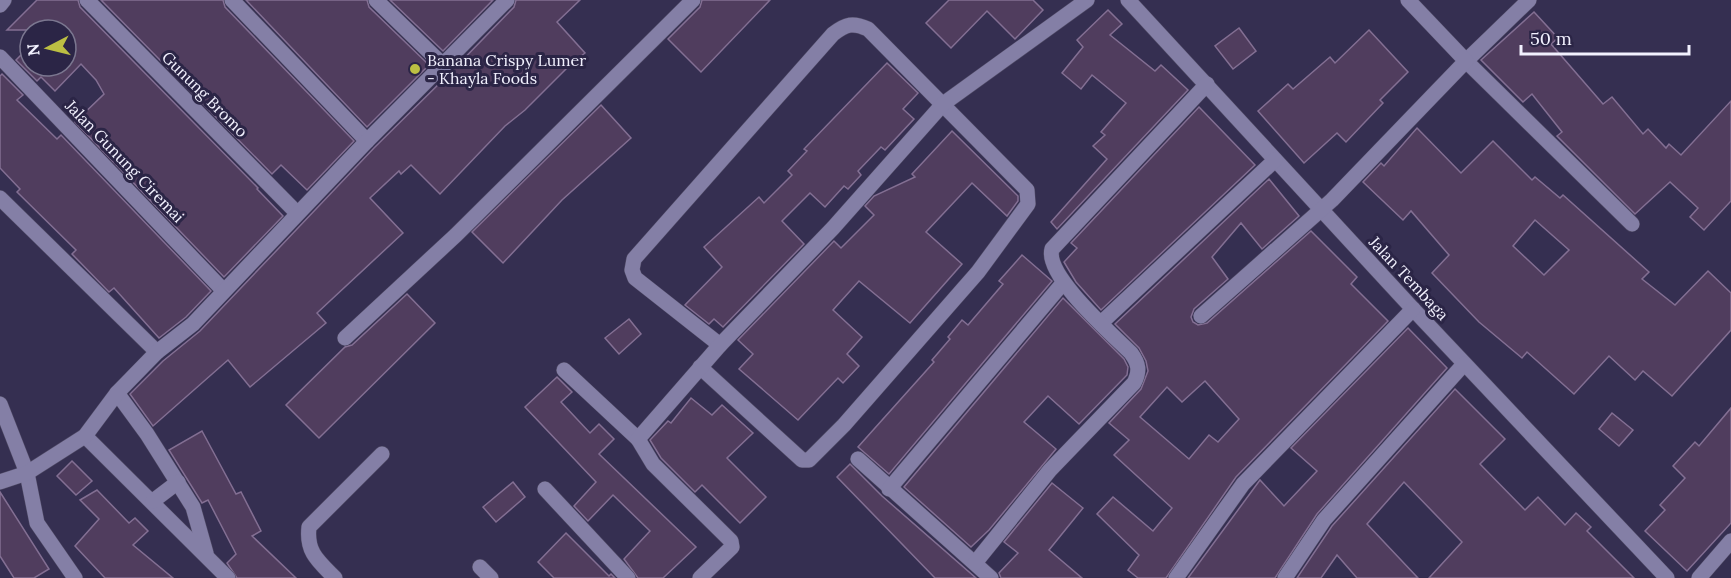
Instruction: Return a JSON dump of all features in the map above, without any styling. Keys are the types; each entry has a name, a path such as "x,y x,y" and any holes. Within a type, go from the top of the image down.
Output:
{"street":[{"path":"0,5 4,0"},
{"name":"Gunung Bromo","path":"87,0 297,213"},
{"path":"232,0 367,141"},
{"path":"376,0 444,66"},
{"path":"0,482 27,473 86,436 117,393 157,352 193,324 297,213 507,0"},
{"path":"345,338 456,235 693,0"},
{"path":"638,439 720,345 833,228 943,105 1087,0"},
{"name":"Jalan Tembaga","path":"1128,0 1275,160 1326,205 1413,309 1667,578"},
{"path":"1408,0 1466,61 1632,224"},
{"path":"1201,316 1326,205 1466,61 1529,0"},
{"path":"700,367 802,460 814,456 978,272 1028,204 1027,190 868,29 858,24 846,25 833,34 634,259 632,270 635,278 720,345"},
{"name":"Jalan Gunung Ciremai","path":"0,57 223,290"},
{"path":"975,563 1050,470 1134,383 1138,375 1137,361 1063,283 1051,262 1052,249 1207,84"},
{"path":"1101,323 1275,160"},
{"path":"0,198 157,352"},
{"path":"889,489 1063,283"},
{"path":"1176,578 1244,484 1413,309"},
{"path":"1284,578 1324,520 1464,364"},
{"path":"564,370 638,439 653,464 731,541 732,547 700,578"},
{"path":"117,393 193,507 207,556"},
{"path":"0,404 27,473 37,524 75,578"},
{"path":"86,436 228,578"},
{"path":"335,578 318,561 307,543 309,527 382,454"},
{"path":"858,459 991,578"},
{"path":"153,501 178,482"},
{"path":"544,489 628,578"},
{"path":"1699,578 1731,541"}],"building":[{"path":"37,0 78,0 80,7 283,216 224,277 75,122 104,94 96,80 81,64 78,67 78,18 19,18"},
{"path":"101,0 223,0 225,7 354,141 307,190 281,165 272,174"},
{"path":"246,0 367,0 369,7 429,65 367,127"},
{"path":"390,0 493,0 443,51"},
{"path":"516,0 580,0 557,22 585,53 505,126 440,194 411,165 401,174 399,171 370,198 403,233 317,313 326,323 250,387 228,360 153,426 130,394 163,361 200,331 374,148 514,7"},
{"path":"702,0 770,0 701,72 668,39 700,7"},
{"path":"949,0 1033,0 1043,10 1015,39 987,11 951,48 926,23"},
{"path":"1108,10 1122,24 1110,35 1155,71 1161,65 1188,90 1057,229 1051,222 1107,159 1093,146 1105,135 1101,132 1126,103 1092,75 1081,89 1062,73 1083,47 1077,40"},
{"path":"1534,12 1558,38 1551,44 1603,104 1612,97 1643,134 1648,129 1666,148 1669,144 1681,155 1731,101 1731,201 1704,230 1690,217 1698,208 1670,182 1635,214 1557,136 1562,132 1532,94 1523,102 1481,60"},
{"path":"18,19 18,30 7,30"},
{"path":"1239,28 1256,51 1233,69 1215,46"},
{"path":"1369,30 1408,72 1380,100 1383,103 1346,142 1337,133 1304,163 1258,111 1288,84 1293,89 1330,57 1335,63"},
{"path":"887,63 918,93 903,109 914,119 885,150 881,147 858,171 861,175 848,189 844,186 825,207 810,193 782,221 804,244 723,327 714,319 709,324 685,305 722,267 704,247 759,197 764,203 792,175 788,171 807,151 804,149"},
{"path":"2,74 23,95 17,100 57,139 61,135 211,291 186,317 159,338 114,288 109,292 72,254 76,250 17,192 20,189 0,168 0,76"},
{"path":"42,78 68,78 55,91"},
{"path":"601,105 631,138 562,200 503,263 472,232"},
{"path":"1199,107 1255,165 1101,310 1076,282 1064,262 1077,248 1071,243"},
{"path":"1417,128 1461,173 1493,141 1532,180 1535,177 1560,198 1563,195 1649,272 1642,279 1675,305 1708,271 1731,293 1731,330 1672,396 1643,371 1635,380 1609,356 1574,394 1527,352 1522,358 1479,322 1432,273 1449,255 1411,211 1403,220 1363,182 1381,163 1384,166","holes":["1535,220 1569,250 1544,275 1513,246"]},
{"path":"952,131 1018,196 1018,201 1007,216 972,183 926,232 962,264 910,323 859,281 833,310 862,337 847,354 859,366 843,383 838,378 798,420 739,369 753,354 738,340 834,241 841,248 874,215 865,206 874,196 915,177 912,174"},
{"path":"1269,179 1299,216 1262,249 1241,223 1212,257 1228,279 1194,309 1191,317 1193,322 1198,325 1207,323 1311,231 1357,277 1351,284 1388,321 1236,477 1166,578 1138,578 1128,570 1139,555 1097,514 1113,497 1153,531 1172,508 1114,455 1129,440 1109,423 1141,389 1148,371 1139,348 1115,324","holes":["1205,381 1239,419 1218,442 1209,435 1189,459 1140,417 1167,387 1182,402"]},
{"path":"1022,255 1052,281 889,474 858,447 934,362 932,360 962,320 968,325 1003,284 999,281"},
{"path":"407,294 435,323 319,438 286,405 345,347 352,345"},
{"path":"1063,298 1124,359 1128,367 1127,375 1079,424 1048,396 1024,422 1056,449 989,530 971,547 904,487"},
{"path":"629,319 641,334 619,354 605,338"},
{"path":"1408,328 1447,368 1317,514 1275,578 1188,578 1260,480 1284,506 1317,471 1291,448"},
{"path":"557,377 572,392 561,402 590,433 599,424 614,439 599,454 696,547 663,578 638,578 624,559 650,531 613,495 588,521 574,506 596,482 525,407"},
{"path":"1455,389 1505,439 1480,464 1525,510 1538,497 1565,525 1576,513 1591,527 1587,531 1634,578 1429,578 1462,542 1404,482 1367,524 1418,578 1357,578 1337,555 1321,578 1297,578 1332,526"},
{"path":"691,398 712,415 722,405 753,433 727,458 766,497 740,523 702,485 695,492 661,458 650,440 668,421 671,423"},
{"path":"1731,408 1731,523 1687,571 1645,531 1665,510 1660,505 1685,478 1673,466 1695,442 1699,446"},
{"path":"1612,413 1633,430 1619,446 1599,429"},
{"path":"202,431 236,494 241,492 261,531 252,536 296,578 237,578 227,563 236,554 208,500 202,503 169,450"},
{"path":"72,461 92,481 76,495 57,476"},
{"path":"850,464 882,496 976,578 935,578 837,477"},
{"path":"513,482 525,497 496,522 483,507"},
{"path":"1052,483 1083,508 1049,550 1082,578 1001,578 999,573 1018,553 1004,542"},
{"path":"97,490 129,523 135,518 148,531 133,545 173,578 105,578 75,546 99,519 80,500"},
{"path":"0,492 49,569 34,578 14,578 0,556"},
{"path":"566,533 609,576 611,574 615,578 554,578 538,562"}],"place":[{"name":"Banana Crispy Lumer - Khayla Foods","path":"415,69"}]}
